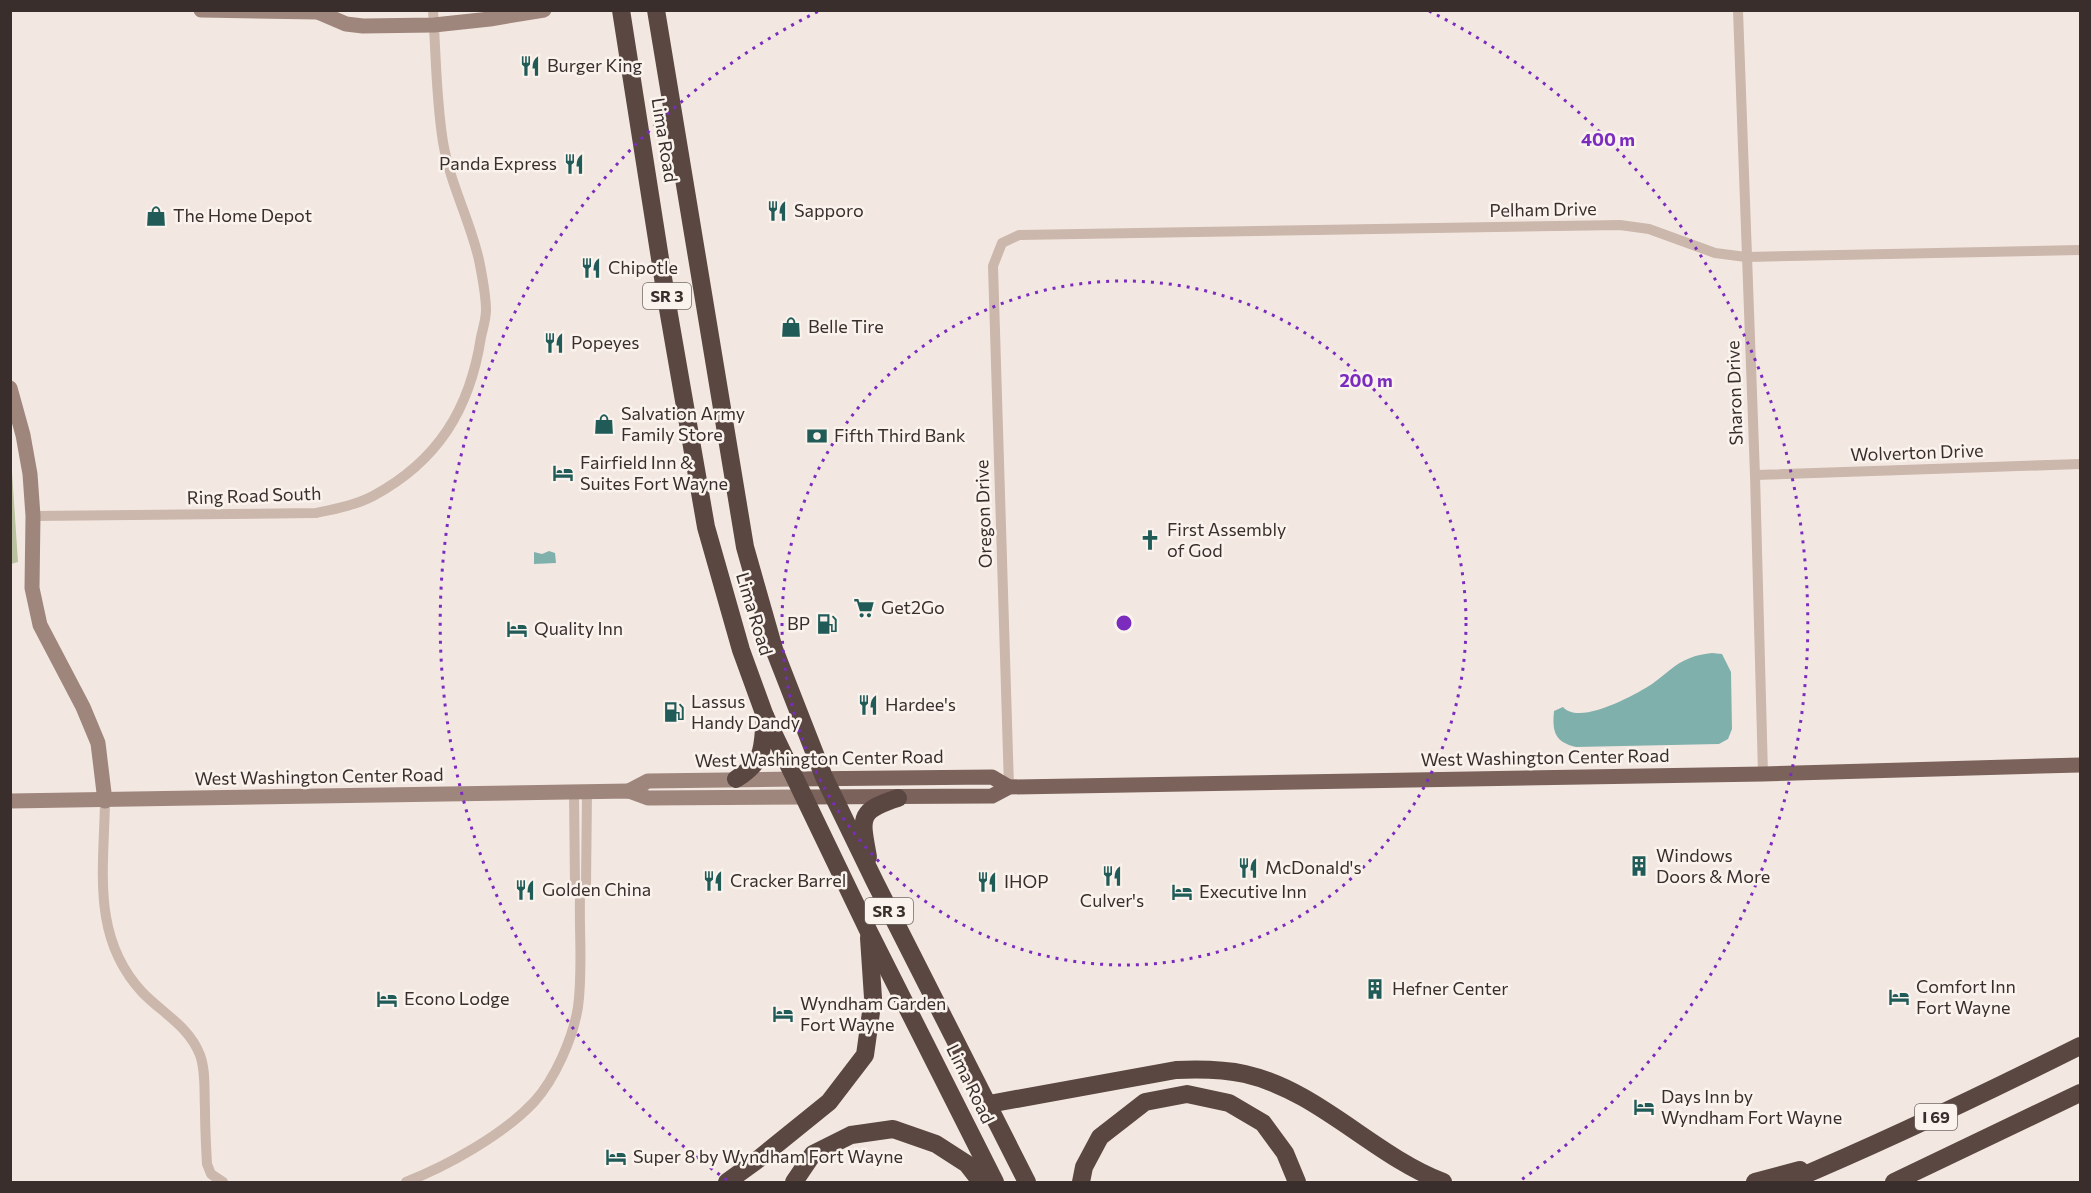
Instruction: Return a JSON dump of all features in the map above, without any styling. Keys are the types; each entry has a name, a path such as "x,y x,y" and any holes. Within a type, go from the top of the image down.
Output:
{"highway":[{"name":"Lima Road","path":"621,10 706,527 741,650 765,716 803,796 995,1182"},
{"name":"Lima Road","path":"656,10 745,547 774,649 833,796 1027,1182"},
{"path":"736,779 757,763 762,747 765,716"},
{"path":"872,877 865,837 866,814 877,805 898,798"},
{"path":"727,1182 829,1102 865,1055 873,998 868,930"},
{"name":"I 69","path":"1788,1182 1851,1156 2080,1046"},
{"path":"989,1104 1176,1070 1202,1069 1245,1074 1300,1096 1401,1162 1443,1182"},
{"name":"I 69","path":"1894,1182 2080,1093"},
{"path":"1081,1182 1084,1167 1100,1137 1145,1102 1187,1094 1229,1103 1263,1123 1285,1153 1297,1182"},
{"path":"794,1182 813,1154 851,1135 893,1129 936,1144 967,1164 981,1182"},
{"path":"1755,1182 1851,1156"}],"main road":[{"path":"201,10 322,11 346,24 363,26 434,18 490,19 544,10"},
{"path":"10,388 24,435 30,474 33,516 32,588 40,625 83,707 98,743 105,801"},
{"name":"West Washington Center Road","path":"629,791 648,781 824,777 992,777 1010,786 1763,774 2080,765"},
{"name":"West Washington Center Road","path":"10,801 629,791 648,798 833,796 898,798 993,796 1010,786"}],"street":[{"name":"Sharon Drive","path":"1738,10 1763,774"},
{"name":"Ring Road South","path":"33,516 316,513 372,497 405,475 430,453 456,418 469,390 486,309 478,259 458,199 443,142 437,92 434,18"},
{"name":"Pelham Drive","path":"1002,243 1019,235 1620,225 1649,229 1715,253 1746,257 2080,250"},
{"name":"Oregon Drive","path":"1002,243 993,266 1010,786"},
{"name":"Wolverton Drive","path":"1755,475 2080,464"},
{"path":"406,1182 430,1173 503,1128 534,1102 566,1049 578,1009 580,983 580,896 575,886 580,792"},
{"path":"105,801 103,902 109,932 121,963 142,992 187,1032 196,1046 201,1058 204,1078 207,1164 211,1174 223,1182"}],"green space":[{"path":"11,457 18,562 11,564"}],"water":[{"path":"549,551 555,553 556,563 534,564 534,552 542,554"},
{"path":"1712,653 1722,654 1731,672 1732,729 1728,739 1719,744 1576,747 1563,742 1556,735 1554,711 1563,707 1571,712 1581,713 1607,707 1644,689 1684,660"}],"place":[{"name":"Burger King","path":"530,66"},
{"name":"Panda Express","path":"574,164"},
{"name":"Sapporo","path":"777,211"},
{"name":"The Home Depot","path":"156,216"},
{"name":"Chipotle","path":"591,268"},
{"name":"Belle Tire","path":"791,327"},
{"name":"Popeyes","path":"554,343"},
{"name":"Salvation Army Family Store","path":"604,424"},
{"name":"Fifth Third Bank","path":"817,436"},
{"name":"Fairfield Inn & Suites Fort Wayne","path":"563,473"},
{"name":"First Assembly of God","path":"1150,540"},
{"name":"Get2Go","path":"864,608"},
{"name":"BP","path":"827,624"},
{"name":"Quality Inn","path":"517,629"},
{"name":"Hardee's","path":"868,705"},
{"name":"Lassus Handy Dandy","path":"674,712"},
{"name":"Windows Doors & More","path":"1639,866"},
{"name":"McDonald's","path":"1248,868"},
{"name":"Culver's","path":"1112,876"},
{"name":"Cracker Barrel","path":"713,881"},
{"name":"IHOP","path":"987,882"},
{"name":"Golden China","path":"525,890"},
{"name":"Executive Inn","path":"1182,892"},
{"name":"Hefner Center","path":"1375,989"},
{"name":"Comfort Inn Fort Wayne","path":"1899,997"},
{"name":"Econo Lodge","path":"387,999"},
{"name":"Wyndham Garden Fort Wayne","path":"783,1014"},
{"name":"Days Inn by Wyndham Fort Wayne","path":"1644,1107"},
{"name":"Super 8 by Wyndham Fort Wayne","path":"616,1157"}]}
